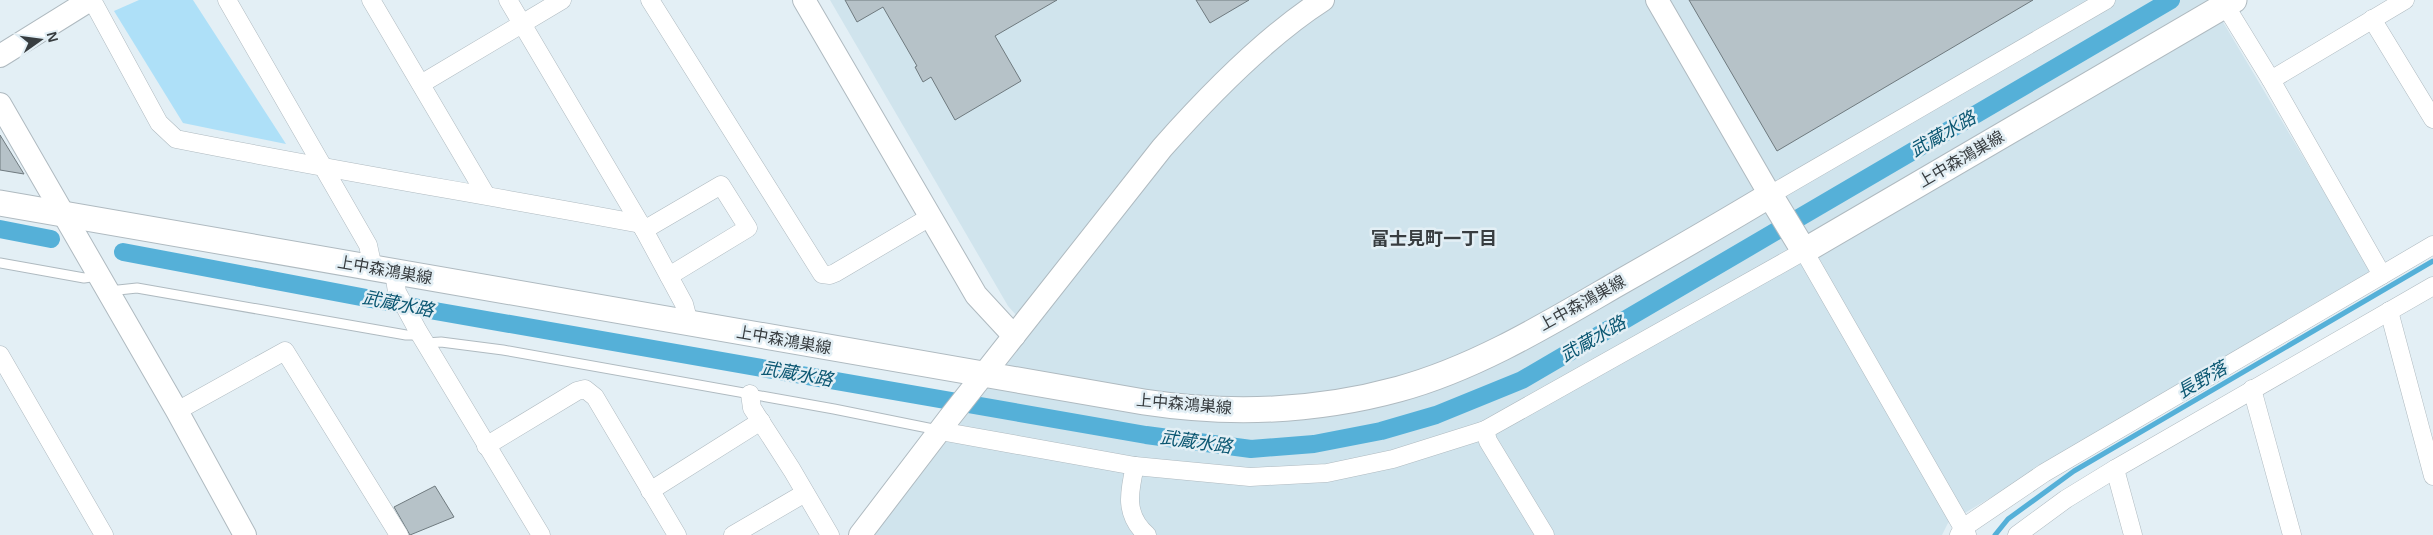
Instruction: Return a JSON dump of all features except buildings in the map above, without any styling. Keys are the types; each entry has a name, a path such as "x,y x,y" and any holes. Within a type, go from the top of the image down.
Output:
{"main road":[{"name":"上中森鴻巣線","path":"1800,245 2230,3"},
{"path":"1774,201 1800,245"},
{"name":"上中森鴻巣線","path":"0,203 388,275 689,323 978,382 1203,409 1289,408 1370,396 1424,381 1508,344 1774,201"}],"street":[{"path":"0,56 91,0 159,123 176,139 322,169 486,195 642,227 721,184 748,228 669,276"},
{"path":"227,0 322,169 388,275 486,446 541,535"},
{"path":"371,0 486,195"},
{"path":"508,0 642,227 684,304 689,323"},
{"path":"421,84 562,0"},
{"path":"650,0 822,274 830,275 835,273 930,217"},
{"path":"804,0 976,294 1014,336"},
{"path":"860,535 1103,222 1189,118 1259,51 1323,0"},
{"path":"1657,0 1774,201 2106,0"},
{"path":"2271,80 2405,0"},
{"path":"2230,3 2271,80 2382,275"},
{"path":"2372,19 2433,119"},
{"path":"0,104 177,411 245,535"},
{"path":"945,424 1136,466 1250,477 1327,473 1393,459 1485,430 1800,245 1963,533 2044,473 2433,244"},
{"path":"2017,535 2066,499 2114,469 2433,286"},
{"path":"2389,311 2428,439 2433,476"},
{"path":"177,411 285,351 399,535"},
{"path":"0,355 104,535"},
{"path":"486,446 585,388 595,397 676,535"},
{"path":"2252,389 2292,535"},
{"path":"750,394 752,408 830,535"},
{"path":"650,491 761,422"},
{"path":"1485,430 1488,441 1546,535"},
{"path":"1136,466 1129,501 1131,516 1138,528 1146,535"},
{"path":"2114,469 2133,535"},
{"path":"733,535 805,493"}],"lane":[{"path":"0,263 104,283 406,335 422,336 441,342 503,350 834,409 945,424"}],"shaded area":[{"path":"139,0 193,0 286,144 183,123 114,11"},
{"path":"830,0 2210,0 2371,271 1948,523 1942,535 874,535 1031,332 1008,306"}],"waterway":[{"name":"武蔵水路","path":"123,252 435,311 1146,435 1251,449 1314,444 1381,431 1436,415 1522,380 2171,0"},
{"name":"武蔵水路","path":"0,229 51,239"},
{"name":"長野落","path":"1995,535 2008,519 2074,471 2433,261"}],"district":[{"name":"富士見町一丁目","path":"1434,239"}]}
